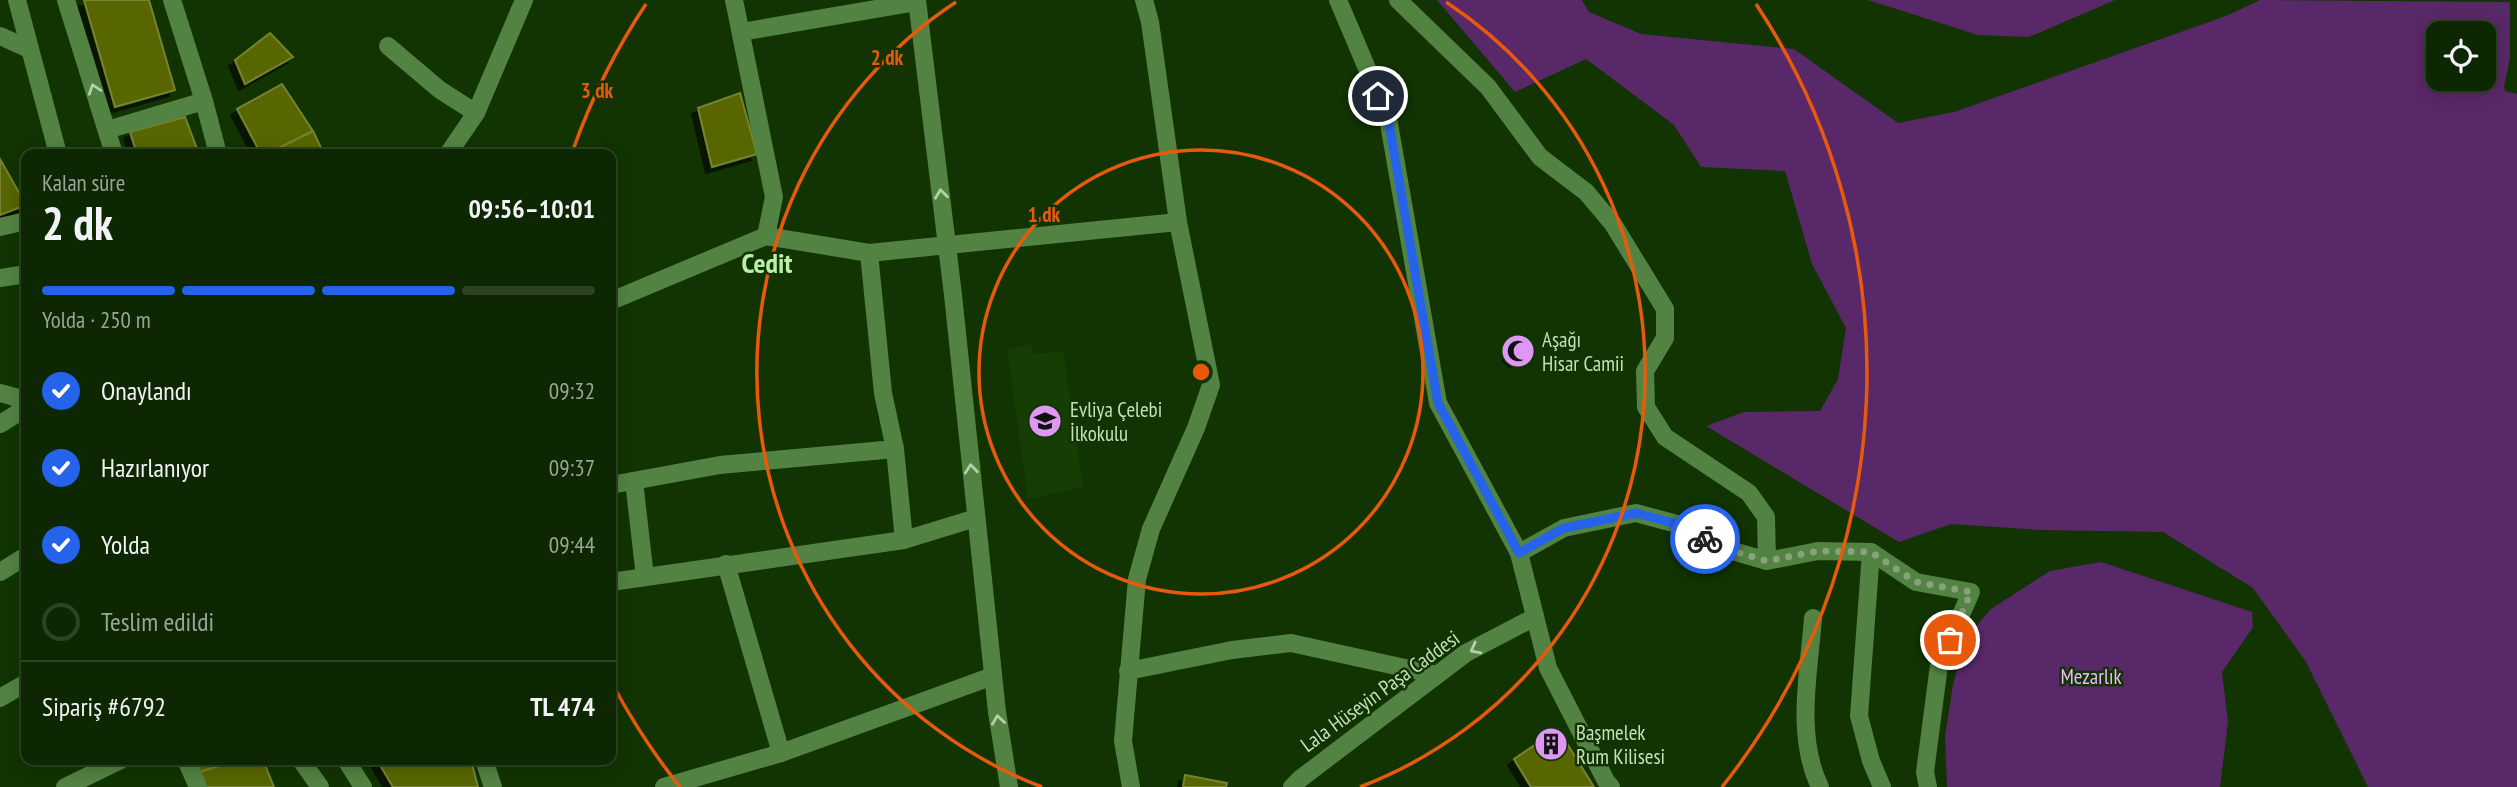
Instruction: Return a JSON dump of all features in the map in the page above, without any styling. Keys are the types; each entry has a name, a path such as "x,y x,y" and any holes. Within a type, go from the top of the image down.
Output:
{"street":[{"path":"17,0 57,149"},
{"path":"57,0 64,25 84,58"},
{"path":"66,0 113,149"},
{"path":"172,0 217,149"},
{"path":"451,149 476,113 524,0"},
{"path":"734,0 774,197 766,236"},
{"path":"1131,787 1124,741 1137,579 1151,529 1196,428 1211,385 1178,222 1150,22 1144,0"},
{"path":"1338,0 1388,118 1438,403 1519,553 1548,668 1611,787"},
{"path":"1398,0 1488,87 1540,158 1586,192 1613,224 1665,309 1665,338 1645,371 1646,407 1665,437 1749,493 1766,517 1767,561"},
{"path":"741,32 917,1 947,244 993,676 1009,787"},
{"path":"0,36 29,49"},
{"path":"388,46 440,90 476,113"},
{"path":"107,130 204,102"},
{"path":"0,227 21,222"},
{"path":"616,299 766,236 869,253 1178,222"},
{"path":"869,253 883,393 895,449 904,540"},
{"path":"0,278 21,275"},
{"path":"0,393 15,397 21,403"},
{"path":"0,424 21,411"},
{"path":"616,484 720,465 895,449"},
{"path":"634,481 645,577"},
{"path":"1519,553 1564,528 1636,513 1677,524 1719,547 1767,561 1818,551 1871,552 1916,582 1971,592 1939,664 1925,772 1928,787"},
{"path":"616,581 904,540 976,518"},
{"path":"1871,552 1859,716 1871,761 1882,787"},
{"path":"0,572 21,559"},
{"path":"726,564 781,754"},
{"name":"Lala Hüseyin Paşa Caddesi","path":"1292,787 1466,653 1535,617"},
{"path":"1813,618 1805,724 1815,776 1820,787"},
{"path":"1128,671 1231,650 1291,643 1437,675"},
{"path":"664,787 781,754 993,676"},
{"path":"0,698 21,686"},
{"path":"65,787 111,765"},
{"path":"188,765 198,787"},
{"path":"305,765 320,787"},
{"path":"349,765 363,787"},
{"path":"486,765 493,787"}],"shaded area":[{"name":"Evliya Çelebi İlkokulu","path":"1030,344 1034,354 1063,351 1083,487 1028,499 1007,350"}],"green space":[{"path":"1437,0 1582,0 1589,12 1641,34 1794,49 1898,123 1954,112 2226,16 2260,0 2510,2 2510,58 2504,87 2505,91 2517,94 2517,787 2368,787 2306,662 2253,588 2163,532 2041,530 1951,524 1899,542 1706,426 1744,412 1820,411 1838,379 1846,328 1812,264 1785,171 1701,167 1674,125 1586,59 1515,92"},
{"path":"1868,0 2115,0 2029,37 1978,35"},
{"name":"Mezarlık","path":"2101,562 2252,612 2253,627 2222,672 2228,722 2220,787 1947,787 1945,736 1953,685 1966,638 1991,609 2050,571"}],"building":[{"path":"84,0 149,0 175,90 115,107"},
{"path":"270,33 293,57 245,84 235,60"},
{"path":"282,84 313,131 277,149 258,149 237,109"},
{"path":"740,93 757,154 712,167 698,108"},
{"path":"185,117 197,149 135,149 130,132"},
{"path":"313,131 322,149 277,149"},
{"path":"0,159 21,196 21,207 0,215"},
{"name":"Aşağı Hisar Camii","path":"1520,342 1528,348 1525,359 1515,361 1509,355 1509,345"},
{"name":"Başmelek Rum Kilisesi","path":"1558,729 1594,787 1531,787 1514,759"},
{"path":"196,765 222,765 200,772"},
{"path":"222,765 265,765 274,787 206,787 200,772"},
{"path":"380,765 472,765 478,787 393,787"},
{"path":"1185,775 1227,783 1226,787 1183,787"}],"way so far":[{"path":"1705,539 1719,547 1767,561 1818,551 1871,552 1916,582 1971,592 1950,640"}],"place":[{"name":"Aşağı Hisar Camii","path":"1518,351"},
{"name":"Evliya Çelebi İlkokulu","path":"1045,421"},
{"name":"Başmelek Rum Kilisesi","path":"1551,744"}],"district":[{"name":"Cedit","path":"767,262"}],"route":[{"path":"1378,96 1388,118 1438,403 1519,553 1564,528 1636,513 1677,524 1705,539"}]}
